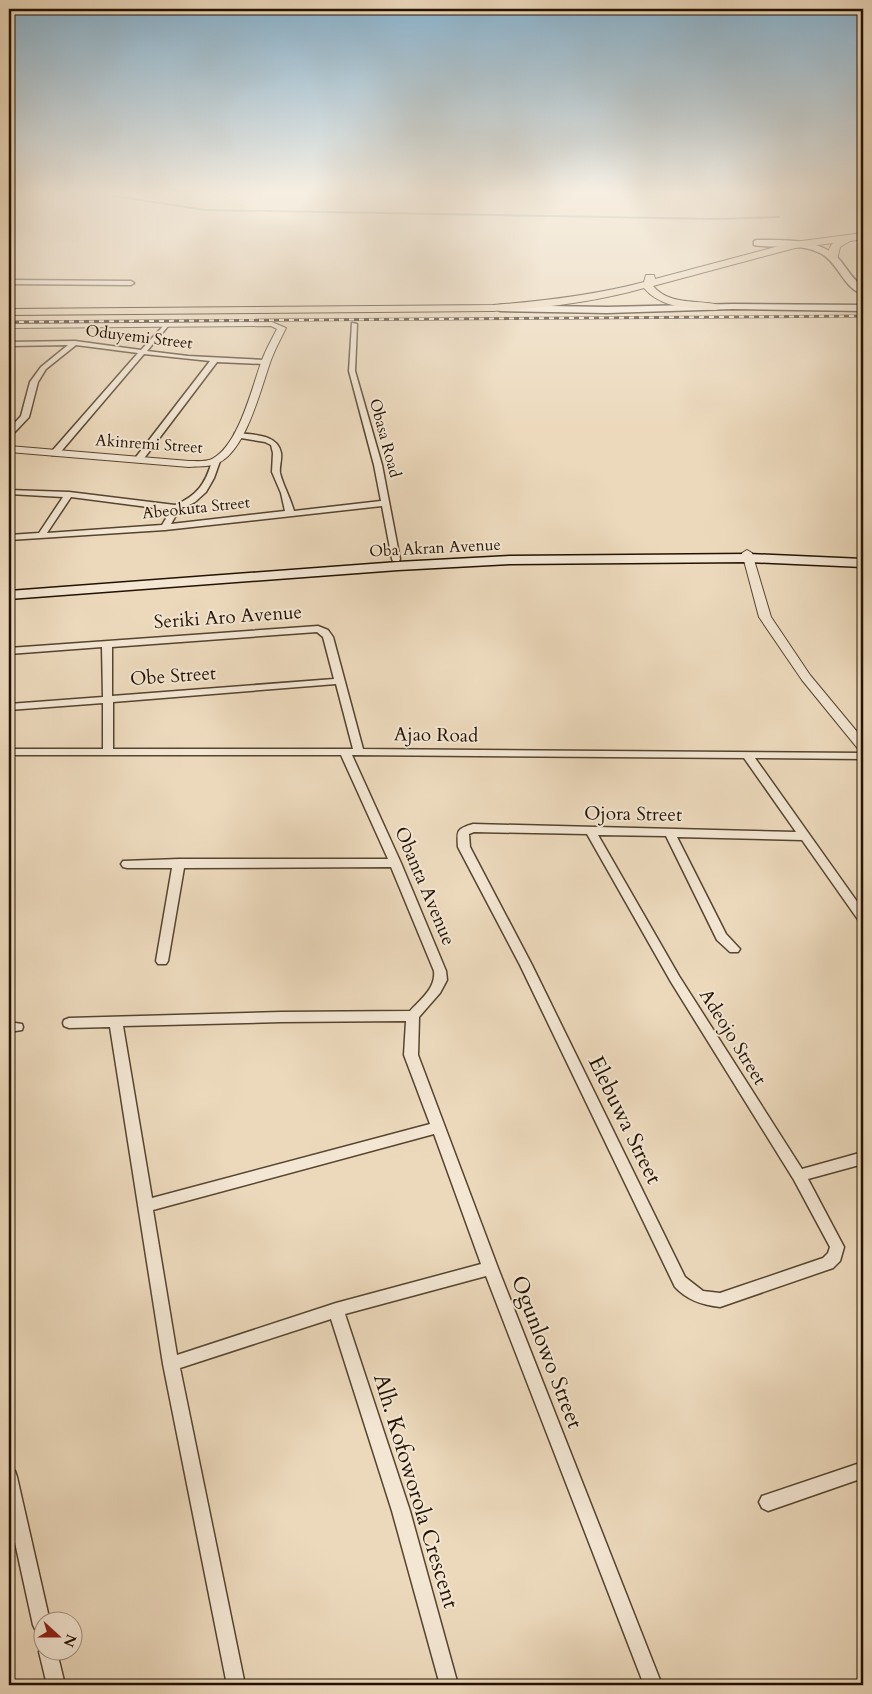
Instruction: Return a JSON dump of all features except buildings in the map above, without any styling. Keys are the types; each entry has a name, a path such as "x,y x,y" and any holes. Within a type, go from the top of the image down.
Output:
{"highway":[{"path":"660,270 648,278 648,286 651,292 666,300 682,304 715,307"},
{"path":"9,304 490,304 575,291 660,270"},
{"path":"9,312 152,311 568,301 648,286 705,270"}],"main road":[{"path":"839,270 851,292"},
{"path":"802,308 829,305 851,292 863,291"},
{"path":"490,304 612,310 715,307 863,308"},
{"name":"Oba Akran Avenue","path":"9,588 396,559 592,553 863,558"},
{"name":"Oba Akran Avenue","path":"9,595 461,562 748,556 863,563"}],"street":[{"path":"9,282 131,284"},
{"name":"Akinremi Street","path":"9,449 201,464 216,461 238,435 257,394 266,362 282,328 272,324 166,325"},
{"name":"Obasa Road","path":"354,324 352,371 378,464 396,559"},
{"path":"9,326 166,325"},
{"path":"55,453 166,325"},
{"path":"9,433 25,417 34,382 43,368 75,343"},
{"name":"Oduyemi Street","path":"10,346 75,343 215,360 266,362"},
{"path":"139,459 215,360"},
{"path":"238,435 267,440 274,444 277,453 276,472 285,493 290,513"},
{"path":"165,527 176,508 200,495 211,480 216,461"},
{"path":"9,492 69,494 120,499 176,508"},
{"path":"41,536 69,494"},
{"name":"Abeokuta Street","path":"9,538 165,527 386,502"},
{"path":"748,556 764,617 806,677 863,747"},
{"name":"Seriki Aro Avenue","path":"9,651 318,629 325,632 328,637 359,752"},
{"path":"107,643 108,753"},
{"name":"Obe Street","path":"9,706 340,681"},
{"name":"Ajao Road","path":"9,752 359,752 863,756"},
{"name":"Obanta Avenue","path":"345,752 395,862 440,971 441,980 436,990 412,1024"},
{"path":"748,756 863,918"},
{"name":"Ojora Street","path":"463,832 473,828 804,836"},
{"name":"Adeojo Street","path":"590,830 675,979 799,1176 837,1246 835,1256 828,1263"},
{"name":"Elebuwa Street","path":"463,832 464,847 526,965 680,1282 690,1293 703,1299 720,1300 828,1263"},
{"path":"669,832 721,937 734,949"},
{"path":"127,864 395,862"},
{"path":"162,961 179,863"},
{"path":"69,1023 280,1017 412,1024"},
{"path":"116,1022 171,1364 236,1685"},
{"name":"Ogunlowo Street","path":"412,1024 411,1055 437,1128 653,1685"},
{"path":"145,1206 437,1128"},
{"path":"799,1176 863,1158"},
{"path":"171,1364 336,1310 490,1268"},
{"name":"Alh. Kofoworola Crescent","path":"336,1310 401,1511 450,1685"},
{"path":"768,1502 863,1470"},
{"path":"9,1477 39,1612"},
{"path":"50,1662 56,1685"}],"railway":[{"path":"9,322 863,316"}]}
